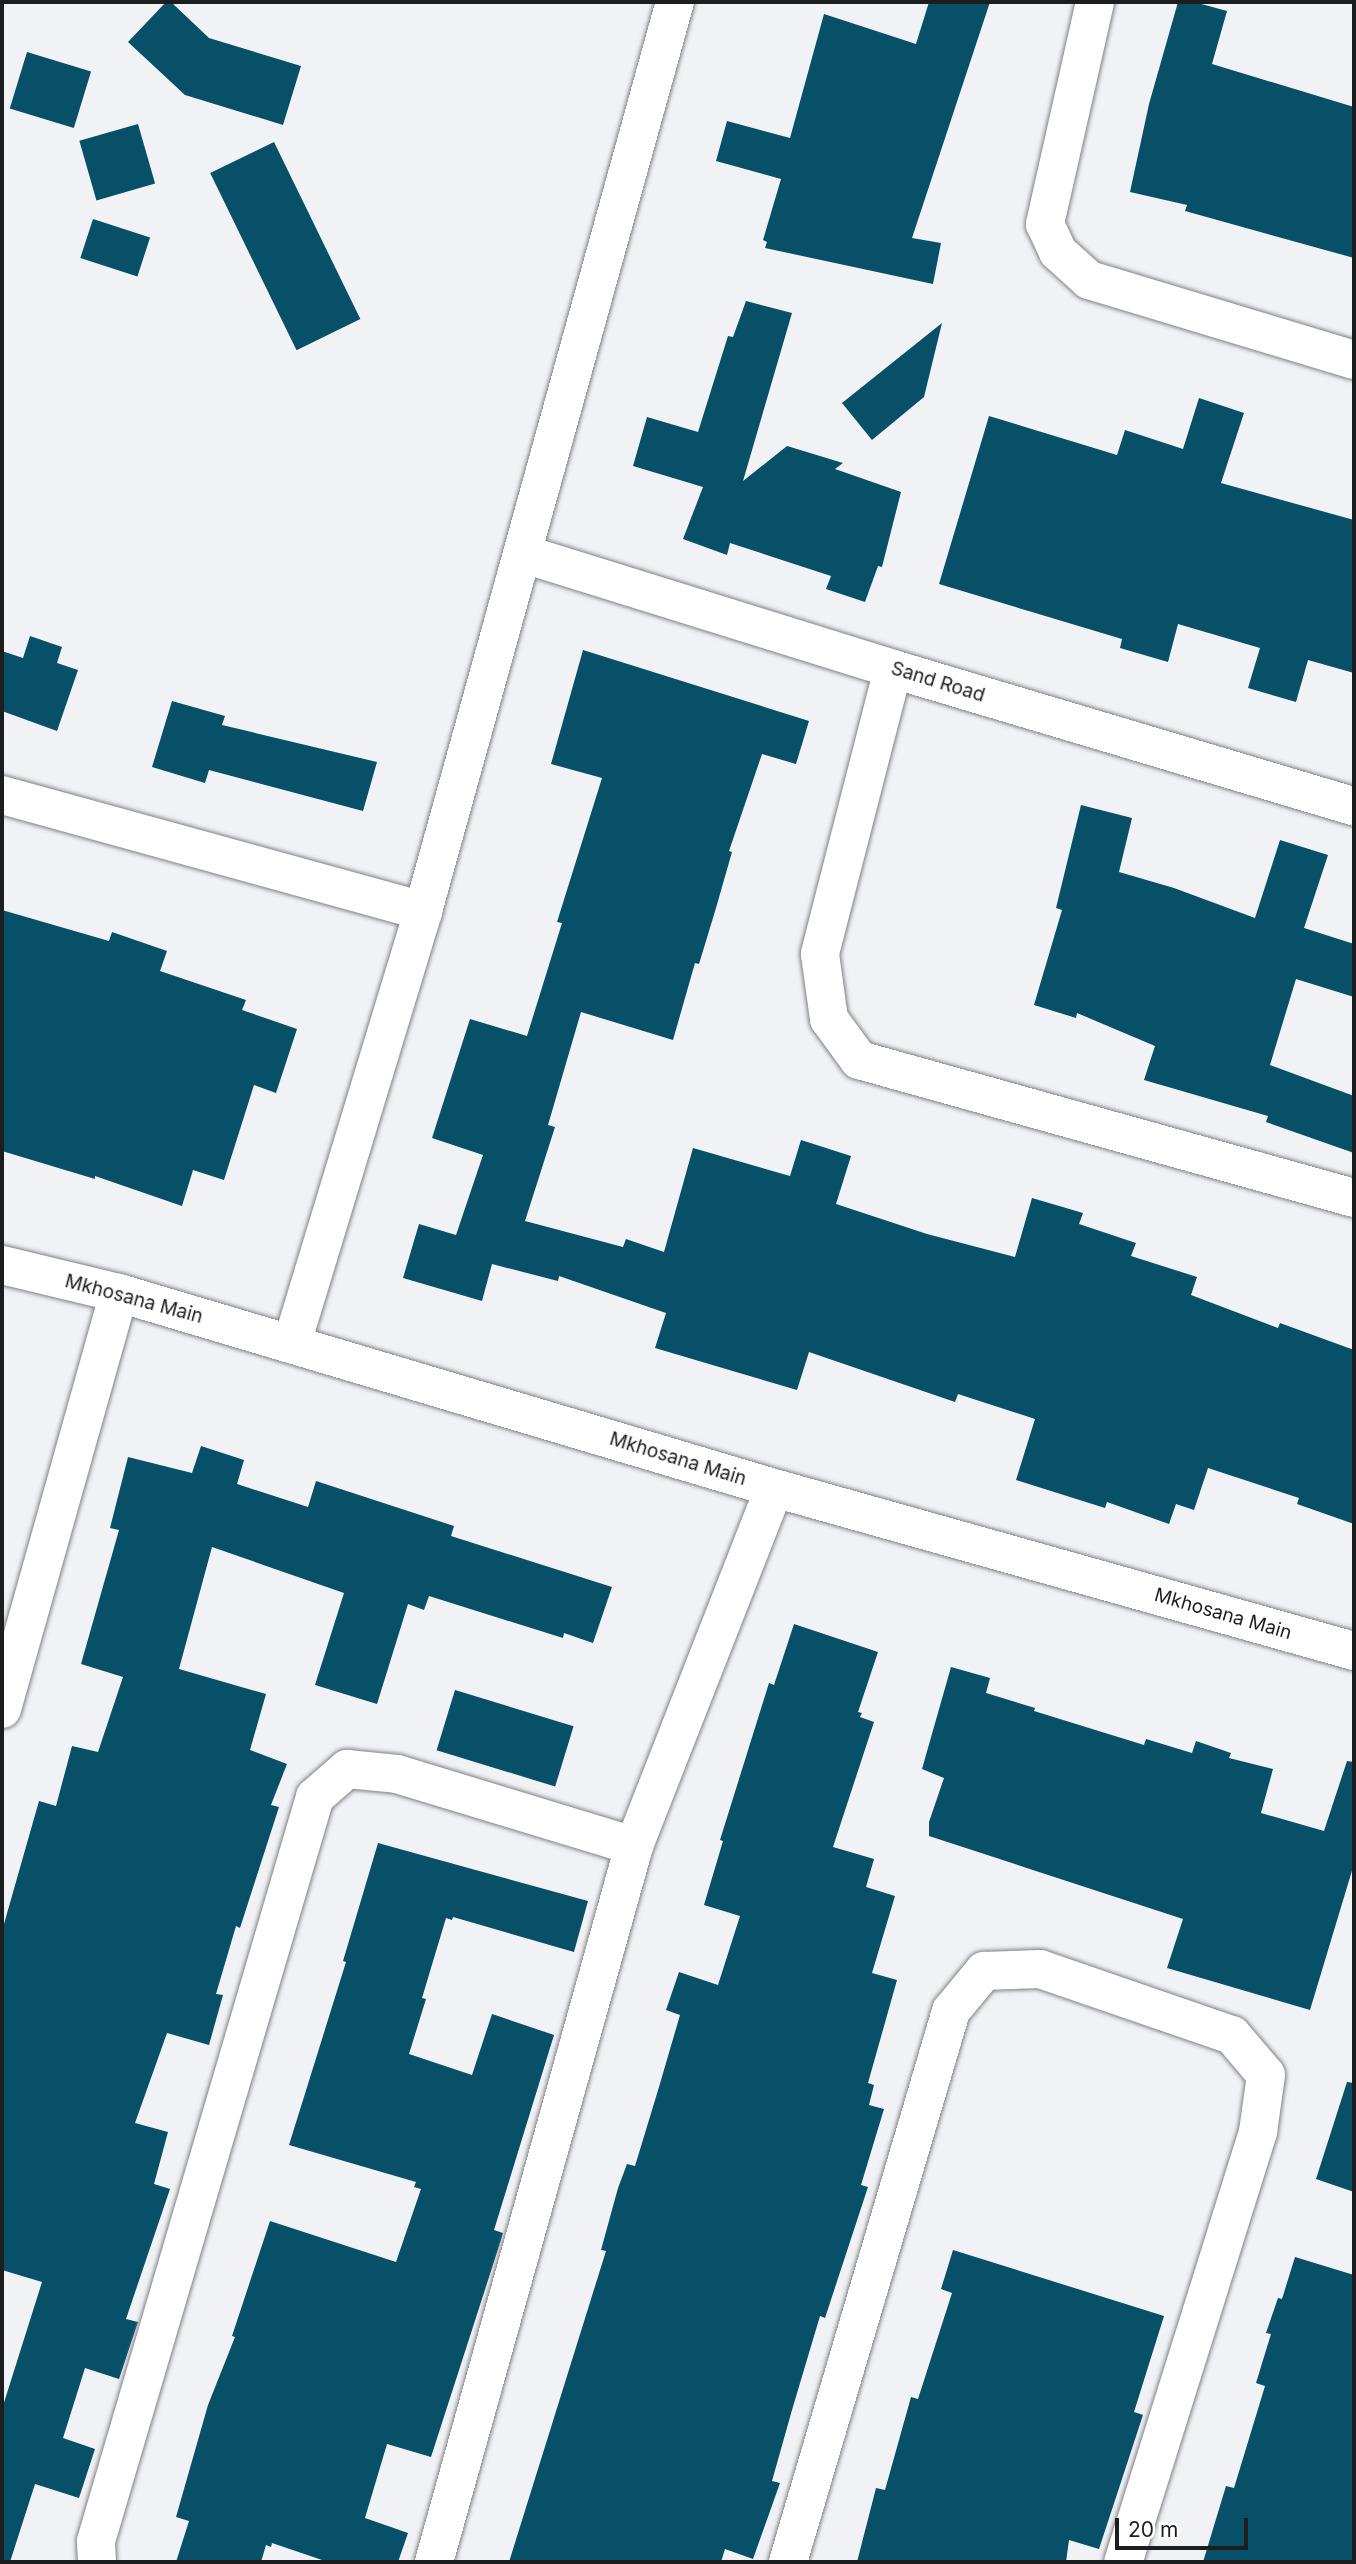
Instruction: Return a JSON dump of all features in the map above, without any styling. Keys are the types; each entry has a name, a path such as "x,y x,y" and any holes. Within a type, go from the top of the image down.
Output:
{"street":[{"path":"292,1343 424,911 675,2"},
{"path":"1096,2 1045,224 1058,252 1089,280 1354,360"},
{"name":"Sand Road","path":"524,554 893,669 1354,806"},
{"path":"893,669 820,954 829,1019 859,1060 1354,1198"},
{"path":"2,794 424,911"},
{"name":"Mkhosana Main","path":"2,1265 119,1293 774,1488 1354,1651"},
{"path":"2,1709 119,1293"},
{"path":"435,2562 634,1846 774,1488"},
{"path":"97,2562 96,2541 315,1797 347,1769 397,1774 634,1846"},
{"path":"788,2562 951,2011 984,1971 1040,1969 1232,2035 1266,2075 1258,2133 1123,2562"}],"building":[{"path":"166,2 171,2 209,38 301,66 283,125 185,95 128,42"},
{"path":"929,2 990,2 912,238 941,243 933,284 765,248 767,242 763,240 781,179 716,161 727,121 790,138 824,14 916,44"},
{"path":"1178,2 1194,2 1227,11 1212,64 1354,107 1354,258 1185,211 1187,205 1130,192 1149,104"},
{"path":"27,52 91,72 74,128 10,108"},
{"path":"138,124 155,184 96,200 79,141"},
{"path":"274,142 360,319 297,350 210,173"},
{"path":"93,219 150,238 137,277 80,258"},
{"path":"746,301 792,313 743,481 787,446 843,463 835,469 901,492 882,567 878,566 865,602 826,589 831,576 730,543 727,555 683,539 703,487 633,466 647,417 698,432 728,336 733,337"},
{"path":"942,323 924,397 872,440 842,403"},
{"path":"1199,398 1244,413 1221,483 1354,520 1354,673 1308,660 1296,702 1248,688 1260,648 1178,624 1168,662 1120,648 1122,639 939,584 989,416 1117,455 1125,430 1183,449"},
{"path":"30,636 62,647 57,663 78,670 57,731 2,711 2,651 23,658"},
{"path":"583,650 809,721 796,764 762,754 729,851 732,852 716,908 699,964 695,963 673,1040 581,1012 548,1125 555,1127 525,1221 623,1247 626,1239 664,1252 693,1148 790,1176 801,1140 851,1156 836,1204 927,1234 1015,1257 1032,1198 1083,1213 1079,1224 1136,1243 1131,1256 1197,1277 1191,1295 1278,1328 1280,1323 1354,1350 1354,1524 1297,1504 1299,1498 1208,1468 1194,1510 1176,1504 1169,1524 1107,1502 1105,1508 1016,1480 1035,1419 958,1394 955,1402 809,1352 797,1390 655,1348 666,1313 559,1276 558,1281 492,1264 482,1301 403,1278 419,1224 456,1235 483,1155 432,1138 470,1019 527,1036 562,923 557,922 602,778 551,764"},
{"path":"172,701 225,716 222,725 377,762 363,811 209,770 205,783 152,767"},
{"path":"1081,805 1132,818 1119,872 1174,888 1255,918 1280,840 1328,855 1304,928 1354,944 1354,997 1296,979 1270,1065 1354,1096 1354,1153 1266,1122 1268,1116 1144,1080 1155,1046 1077,1013 1076,1018 1034,1005 1062,910 1056,908"},
{"path":"2,910 109,941 112,932 167,951 160,971 246,1000 242,1010 297,1029 276,1093 254,1085 224,1180 193,1170 182,1206 95,1176 95,1179 2,1151"},
{"path":"201,1446 244,1460 237,1484 308,1507 316,1481 454,1526 451,1536 612,1587 593,1643 564,1633 563,1638 429,1596 424,1610 408,1604 377,1704 315,1685 344,1593 212,1547 179,1669 266,1694 250,1750 287,1764 271,1805 279,1807 240,1928 236,1926 216,1994 223,1995 209,2045 167,2033 135,2123 168,2132 154,2184 170,2189 126,2319 138,2322 119,2379 85,2368 63,2438 95,2449 79,2498 35,2484 10,2562 2,2562 2,2409 42,2282 2,2270 2,1931 39,1801 56,1806 72,1746 98,1752 123,1677 81,1664 119,1530 110,1528 128,1457 192,1473"},
{"path":"794,1624 878,1652 858,1712 862,1713 860,1717 874,1722 833,1847 874,1859 866,1887 895,1896 872,1973 897,1980 868,2083 874,2085 869,2105 884,2109 861,2185 868,2187 825,2318 820,2316 792,2410 772,2481 780,2483 753,2559 725,2549 721,2562 509,2562 606,2251 601,2250 618,2188 627,2164 635,2166 680,2015 666,2010 679,1972 718,1985 740,1916 704,1905 723,1841 720,1840 769,1683 774,1685"},
{"path":"951,1667 990,1678 986,1693 1035,1708 1034,1711 1144,1745 1146,1739 1192,1753 1196,1741 1231,1753 1229,1758 1273,1769 1261,1813 1324,1831 1347,1761 1354,1762 1354,1864 1310,2010 1167,1968 1183,1919 929,1836 929,1822 944,1778 922,1769"},
{"path":"455,1690 574,1726 555,1787 437,1750"},
{"path":"378,1843 588,1901 574,1952 453,1917 452,1920 446,1918 422,1998 426,1999 409,2054 472,2075 492,2014 554,2035 494,2230 503,2233 431,2457 387,2444 365,2518 408,2533 398,2562 328,2562 272,2543 271,2547 266,2545 261,2562 176,2562 189,2521 176,2517 208,2405 235,2337 232,2336 270,2221 396,2262 421,2189 414,2187 416,2182 289,2145 346,1962 343,1961"},
{"path":"1347,2082 1354,2083 1354,2192 1316,2179"},
{"path":"953,2250 1164,2316 1134,2412 1143,2415 1099,2549 1069,2540 1066,2562 857,2562 876,2488 885,2490 911,2397 918,2399 952,2293 941,2289"},
{"path":"1295,2257 1354,2275 1354,2562 1203,2562 1226,2486 1234,2488 1265,2386 1256,2383 1271,2334 1266,2333 1278,2298 1282,2299"}]}
